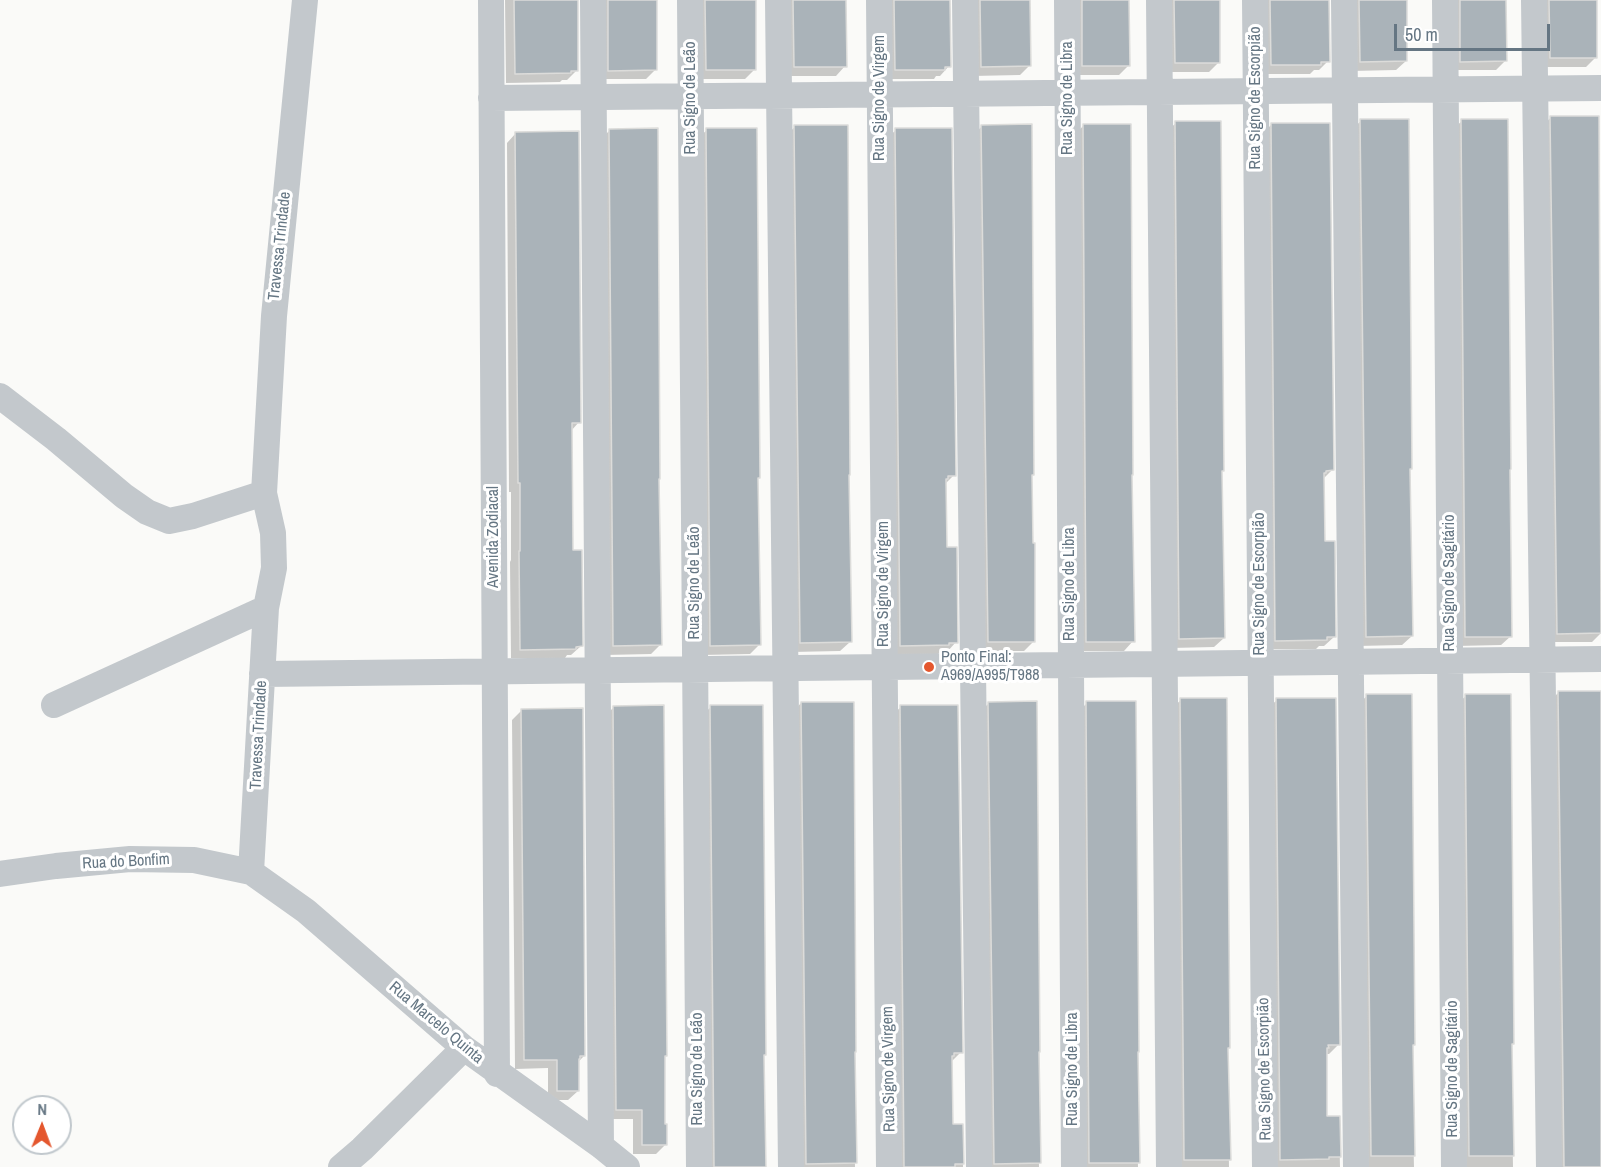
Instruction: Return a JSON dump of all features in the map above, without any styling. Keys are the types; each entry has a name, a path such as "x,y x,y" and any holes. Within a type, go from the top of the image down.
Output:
{"street":[{"name":"Travessa Trindade","path":"251,872 266,608 274,568 273,533 264,493 274,316 305,0"},
{"name":"Avenida Zodiacal","path":"491,0 497,1074"},
{"path":"594,0 601,1146"},
{"name":"Rua Signo de Leão","path":"690,0 699,1167"},
{"path":"778,0 791,1167"},
{"name":"Rua Signo de Virgem","path":"879,0 890,1167"},
{"path":"965,0 979,1167"},
{"name":"Rua Signo de Libra","path":"1067,0 1074,1167"},
{"path":"1159,0 1169,1167"},
{"name":"Rua Signo de Escorpião","path":"1255,0 1265,1167"},
{"path":"1344,0 1356,1167"},
{"name":"Rua Signo de Sagitário","path":"1445,0 1454,1167"},
{"path":"1534,0 1549,1167"},
{"path":"491,98 1601,88"},
{"path":"0,396 124,496 147,512 169,521 193,516 264,493"},
{"path":"54,705 266,608"},
{"path":"262,674 1601,659"},
{"name":"Rua do Bonfim","path":"0,874 130,859 194,860 251,872"},
{"name":"Rua Marcelo Quinta","path":"251,872 306,912 497,1074 601,1146 627,1167"},
{"path":"341,1167 464,1048"}],"building":[{"path":"514,0 578,0 578,71 515,74"},
{"path":"608,0 657,0 657,70 608,71"},
{"path":"705,0 756,0 756,70 706,70"},
{"path":"793,0 846,0 847,67 794,67"},
{"path":"894,0 950,0 951,67 945,67 945,70 895,70"},
{"path":"980,0 1030,0 1031,66 981,67"},
{"path":"1082,0 1129,0 1130,66 1082,66"},
{"path":"1174,0 1220,0 1220,63 1175,63"},
{"path":"1270,0 1329,0 1330,62 1321,62 1321,65 1271,65"},
{"path":"1359,0 1407,0 1407,61 1360,62"},
{"path":"1460,0 1506,0 1507,61 1460,62"},
{"path":"1549,0 1597,0 1597,58 1550,58"},
{"path":"1550,116 1599,116 1601,633 1557,634"},
{"path":"1360,119 1409,119 1413,636 1366,637"},
{"path":"1461,119 1508,119 1512,637 1465,637"},
{"path":"1175,121 1221,121 1225,638 1179,639"},
{"path":"1271,123 1330,123 1334,470 1324,473 1325,541 1335,541 1336,637 1327,637 1327,640 1275,641"},
{"path":"1032,124 1034,475 1032,475 1035,642 988,642 981,125"},
{"path":"1083,124 1131,124 1135,642 1086,642"},
{"path":"794,125 848,125 852,642 800,643"},
{"path":"658,128 662,645 613,646 609,129"},
{"path":"706,128 757,128 761,645 710,646"},
{"path":"895,128 952,128 956,476 948,476 946,479 947,547 957,547 958,643 949,643 949,645 900,646"},
{"path":"579,131 581,423 572,423 573,550 582,550 583,646 576,647 576,649 520,650 515,132"},
{"path":"1558,691 1601,691 1601,1167 1564,1167"},
{"path":"1366,694 1412,694 1415,1156 1371,1156"},
{"path":"1465,694 1511,694 1514,1156 1469,1156"},
{"path":"1180,698 1227,698 1230,1048 1228,1048 1231,1160 1184,1160"},
{"path":"1276,698 1336,698 1340,1045 1328,1045 1329,1048 1327,1048 1327,1116 1340,1116 1341,1157 1329,1157 1329,1159 1280,1160"},
{"path":"1037,701 1041,1163 994,1164 988,702"},
{"path":"1086,701 1136,701 1140,1163 1089,1163"},
{"path":"801,702 854,702 857,1163 806,1164"},
{"path":"664,705 667,1056 665,1056 665,1124 667,1124 667,1145 642,1145 642,1110 616,1110 613,706"},
{"path":"710,705 763,705 766,1167 714,1167"},
{"path":"900,705 958,705 963,1053 954,1053 952,1056 953,1124 963,1124 964,1164 955,1164 955,1167 904,1167"},
{"path":"583,708 585,1056 580,1056 579,1059 579,1091 557,1091 557,1060 524,1060 521,709"}],"place":[{"name":"Ponto Final: A969/A995/T988","path":"929,667"}]}
